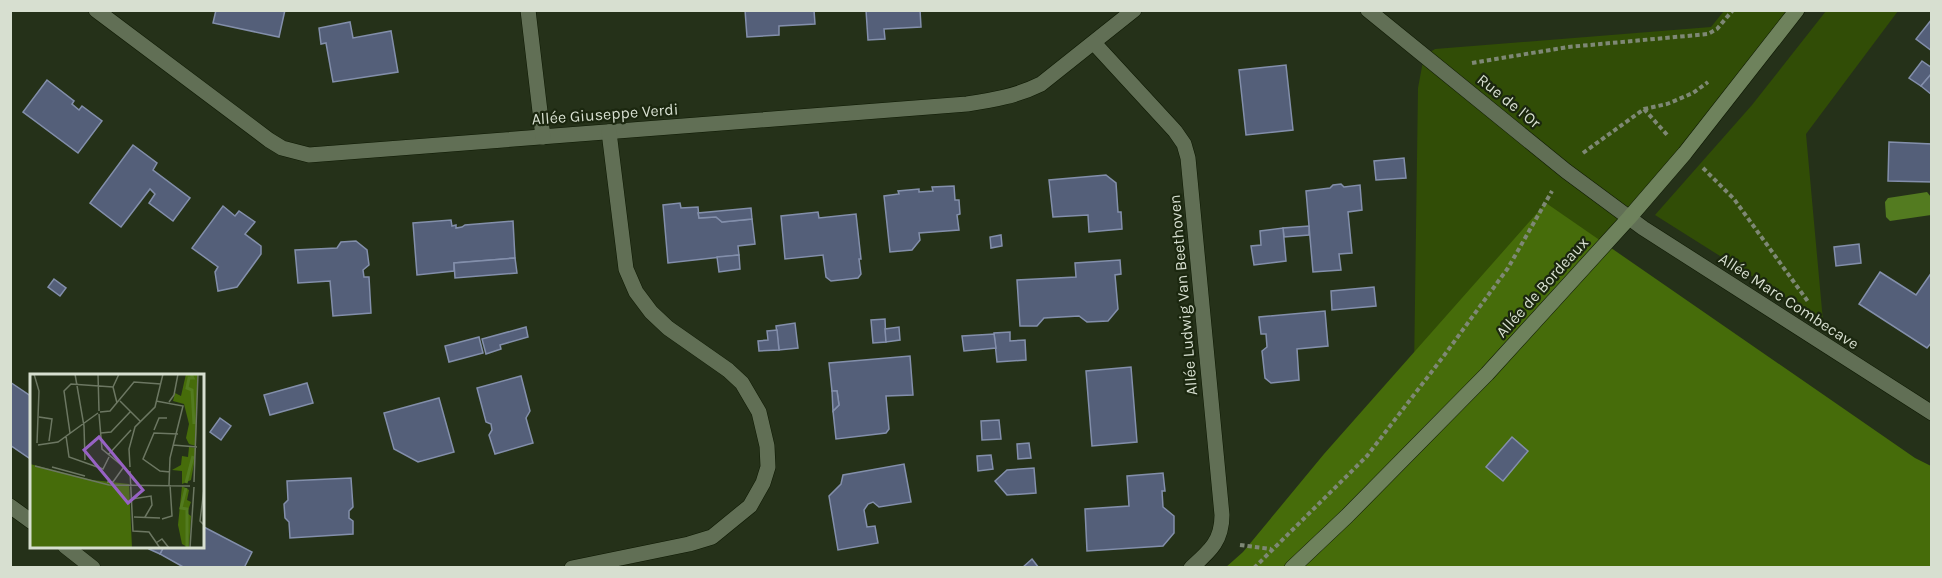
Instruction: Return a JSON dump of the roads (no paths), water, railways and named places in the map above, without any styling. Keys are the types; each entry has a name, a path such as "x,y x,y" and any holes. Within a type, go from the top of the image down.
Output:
{"main road":[{"name":"Allée de Bordeaux","path":"1292,567 1347,516 1487,374 1629,218 1685,153 1797,10"}],"street":[{"name":"Allée Giuseppe Verdi","path":"96,10 269,140 295,153 309,155 967,104 1007,98 1041,84 1134,10"},
{"path":"528,10 543,137"},
{"name":"Rue de l'Or","path":"1368,10 1566,171 1629,218"},
{"name":"Allée Ludwig Van Beethoven","path":"1094,43 1175,131 1184,144 1188,158 1222,515 1222,529 1217,542 1191,567"},
{"path":"572,567 689,544 712,537 750,506 763,483 768,467 767,446 759,412 742,383 728,370 668,328 651,312 636,292 626,269 609,132"},
{"name":"Allée Marc Combecave","path":"1629,218 1932,413"},
{"path":"10,506 30,521"},
{"path":"68,548 93,567"}]}
